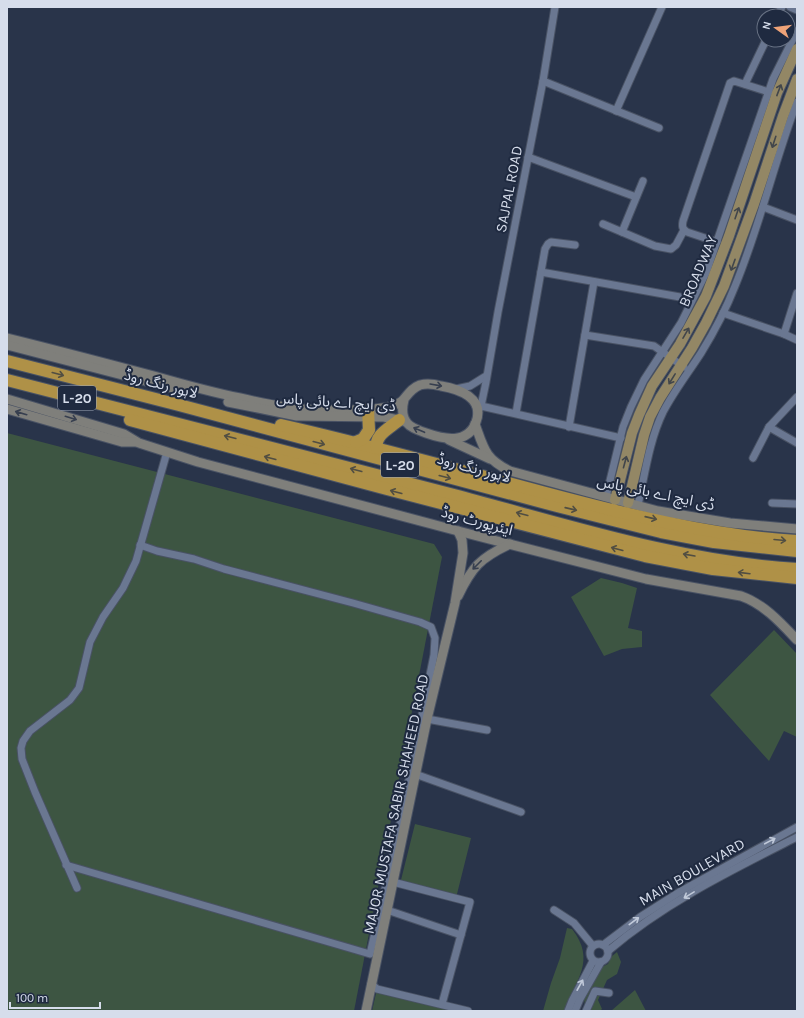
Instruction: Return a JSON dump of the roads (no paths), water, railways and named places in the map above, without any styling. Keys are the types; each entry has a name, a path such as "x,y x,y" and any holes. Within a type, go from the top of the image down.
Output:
{"highway":[{"name":"لاہور رنگ روڈ","path":"7,361 179,405 476,485 661,532 714,542 797,551"},
{"name":"L-20","path":"7,380 315,459 632,543 720,560 773,568 797,569"},
{"path":"56,393 91,409 173,433 645,556 713,569 797,578"},
{"path":"179,405 196,404 356,442 600,507 666,522 719,532 797,541"},
{"path":"356,442 363,439 369,430 368,413"},
{"path":"377,448 376,442 378,437 402,421"}],"main road":[{"name":"BROADWAY","path":"610,498 637,419 652,386 667,354 680,344 700,308 716,270 777,93 797,48"},
{"name":"BROADWAY","path":"633,504 644,435 650,418 660,398 685,367 692,348 710,317 730,271 797,79"},
{"path":"7,338 189,386 285,408 368,413 404,400"},
{"name":"ڈی ایچ اے بائی پاس","path":"7,345 266,410 311,417 368,413 402,421"},
{"path":"7,355 28,361 42,369"},
{"path":"447,439 456,439 463,436 470,432 475,424 479,410 470,397 466,393 455,389 434,384 422,384 409,392 404,400 402,421 413,428 447,439 492,459"},
{"name":"ایئرپورٹ روڈ","path":"7,399 124,434 139,442 198,462 646,579 741,596 751,600 769,613 797,640"},
{"name":"ایئرپورٹ روڈ","path":"7,409 122,442 139,442"},
{"path":"475,424 483,447 492,459"},
{"name":"ڈی ایچ اے بائی پاس","path":"492,459 510,471 658,510 730,523 797,529"},
{"path":"455,603 463,553 462,540 458,531"},
{"path":"455,603 467,578 475,567 491,553 510,544"},
{"name":"MAJOR MUSTAFA SABIR SHAHEED ROAD","path":"366,1011 415,774 455,603"}],"street":[{"name":"SAJPAL ROAD","path":"479,410 543,81 555,7"},
{"path":"616,112 662,7"},
{"path":"790,7 797,10"},
{"path":"610,498 623,427 644,380 667,354 675,332 706,273 769,92 782,60 797,31"},
{"path":"745,84 762,48"},
{"path":"543,81 616,112 659,128"},
{"path":"603,224 655,246 671,249 676,245 684,230 682,221 728,86 734,81 769,92"},
{"path":"585,335 654,346 685,367 701,353 723,313 735,286 764,207 797,102"},
{"path":"528,158 636,197"},
{"path":"622,232 643,181"},
{"path":"764,207 797,220"},
{"path":"684,230 717,242"},
{"path":"516,413 545,249 551,242 575,245"},
{"path":"541,272 680,297 692,302"},
{"path":"569,426 594,282"},
{"path":"784,334 797,293"},
{"path":"723,313 797,340"},
{"path":"455,389 470,386 486,376"},
{"path":"753,458 769,427 795,401"},
{"path":"479,410 516,413 621,438"},
{"path":"769,427 797,443"},
{"path":"77,888 35,792 22,759 21,748 23,741 30,732 70,700 79,688 90,642 103,618 123,588 136,561 167,452"},
{"path":"772,503 797,504"},
{"path":"66,865 370,954 401,819 434,655 435,638 431,627 420,622 353,602 224,570 194,559 156,551 140,545"},
{"path":"427,719 487,730"},
{"path":"415,774 521,812"},
{"name":"MAIN BOULEVARD","path":"606,948 640,917 681,891 797,827"},
{"name":"MAIN BOULEVARD","path":"606,948 710,882 797,837"},
{"path":"393,882 470,902 442,1004"},
{"path":"387,910 461,934"},
{"path":"554,910 574,923 593,946"},
{"path":"568,1011 601,962 607,958 606,948 598,944 593,946 589,953 593,961"},
{"path":"593,961 601,962"},
{"path":"575,1011 575,1002 593,961"},
{"path":"371,984 377,989 468,1011"},
{"path":"575,1002 587,1010 595,991 609,993"}]}
